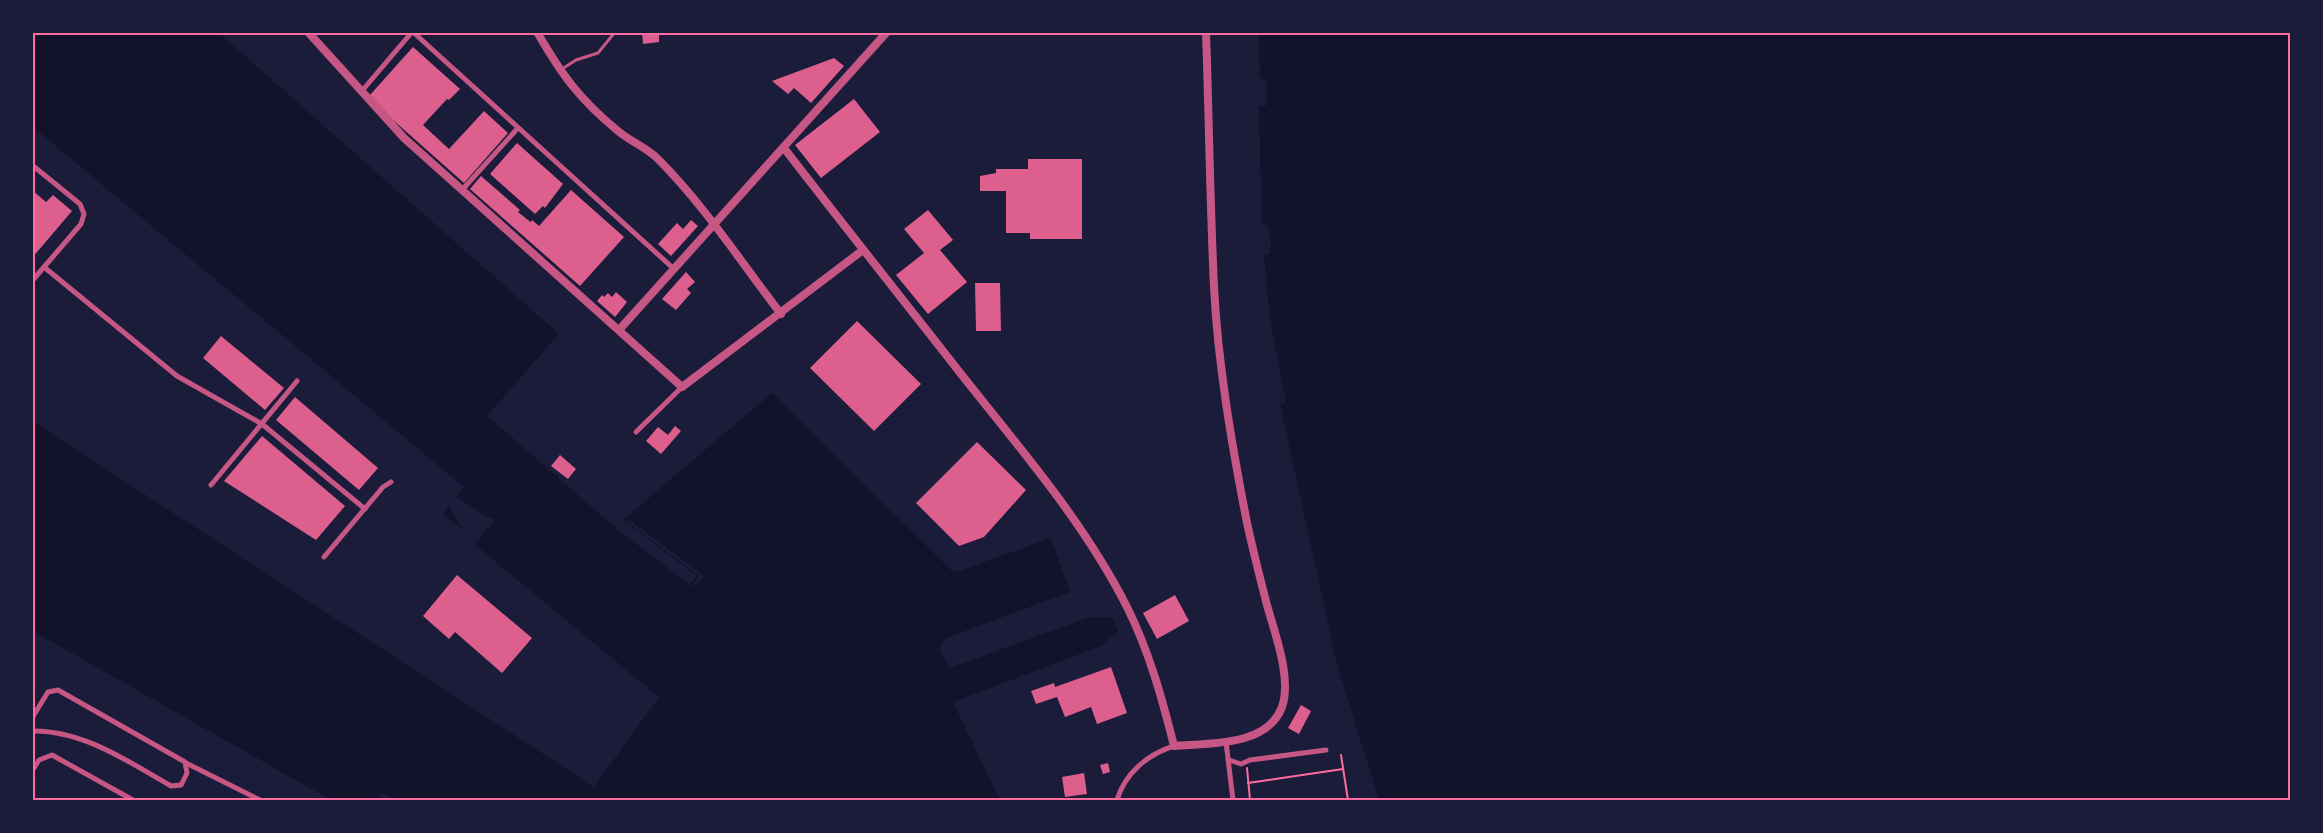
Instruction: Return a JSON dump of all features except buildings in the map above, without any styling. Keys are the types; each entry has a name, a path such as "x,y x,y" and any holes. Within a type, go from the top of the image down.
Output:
{"street":[{"path":"308,32 404,138 682,386"},
{"path":"361,92 413,32 674,268"},
{"path":"536,32 559,70 576,93 627,138 657,158 714,225 781,314"},
{"path":"1118,800 1126,783 1140,764 1154,754 1174,746 1226,742 1263,730 1274,721 1281,710 1286,695 1276,634 1247,522 1224,384 1214,288 1206,32"},
{"path":"619,330 885,33"},
{"path":"462,190 518,128"},
{"path":"784,148 1033,465 1094,549 1127,607 1159,685 1174,746"},
{"path":"32,165 81,206 84,214 81,224 32,281"},
{"path":"636,432 682,386 781,314 863,250"},
{"path":"44,267 177,376 262,424 365,509"},
{"path":"211,485 297,381"},
{"path":"324,557 383,487 391,482"},
{"path":"32,718 48,692 58,690 185,762 260,800"},
{"path":"32,731 46,731 101,746 171,786 181,785 185,779 188,769 185,762"},
{"path":"1226,742 1233,800"},
{"path":"1229,760 1241,764 1250,760 1326,750"},
{"path":"32,771 43,757 52,755 133,800"}],"lane":[{"path":"559,70 576,60 598,53 615,32"}],"path":[{"path":"1341,756 1348,800"},
{"path":"1250,760 1247,771 1250,800"},
{"path":"1248,783 1343,770"}],"shaded area":[{"path":"33,33 219,33 559,334 487,416 617,529 690,585 697,576 623,520 772,393 953,572 1051,538 1070,592 946,638 941,644 940,651 950,668 1090,617 1112,617 1118,631 1101,646 953,702 1000,800 396,800 382,793 379,800 331,800 33,631 32,421 594,787 659,697 474,544 477,541 443,514 464,487 33,127"},
{"path":"1259,33 2290,33 2290,800 1379,800 1337,664 1280,404 1286,403 1270,319 1264,255 1270,253 1271,241 1268,225 1262,225 1259,106 1266,106 1266,79 1260,79"}],"pier":[{"path":"457,497 487,517 495,520 477,541 463,530 449,507"},
{"path":"629,520 704,576 696,587 693,584 699,576 627,522"}]}
